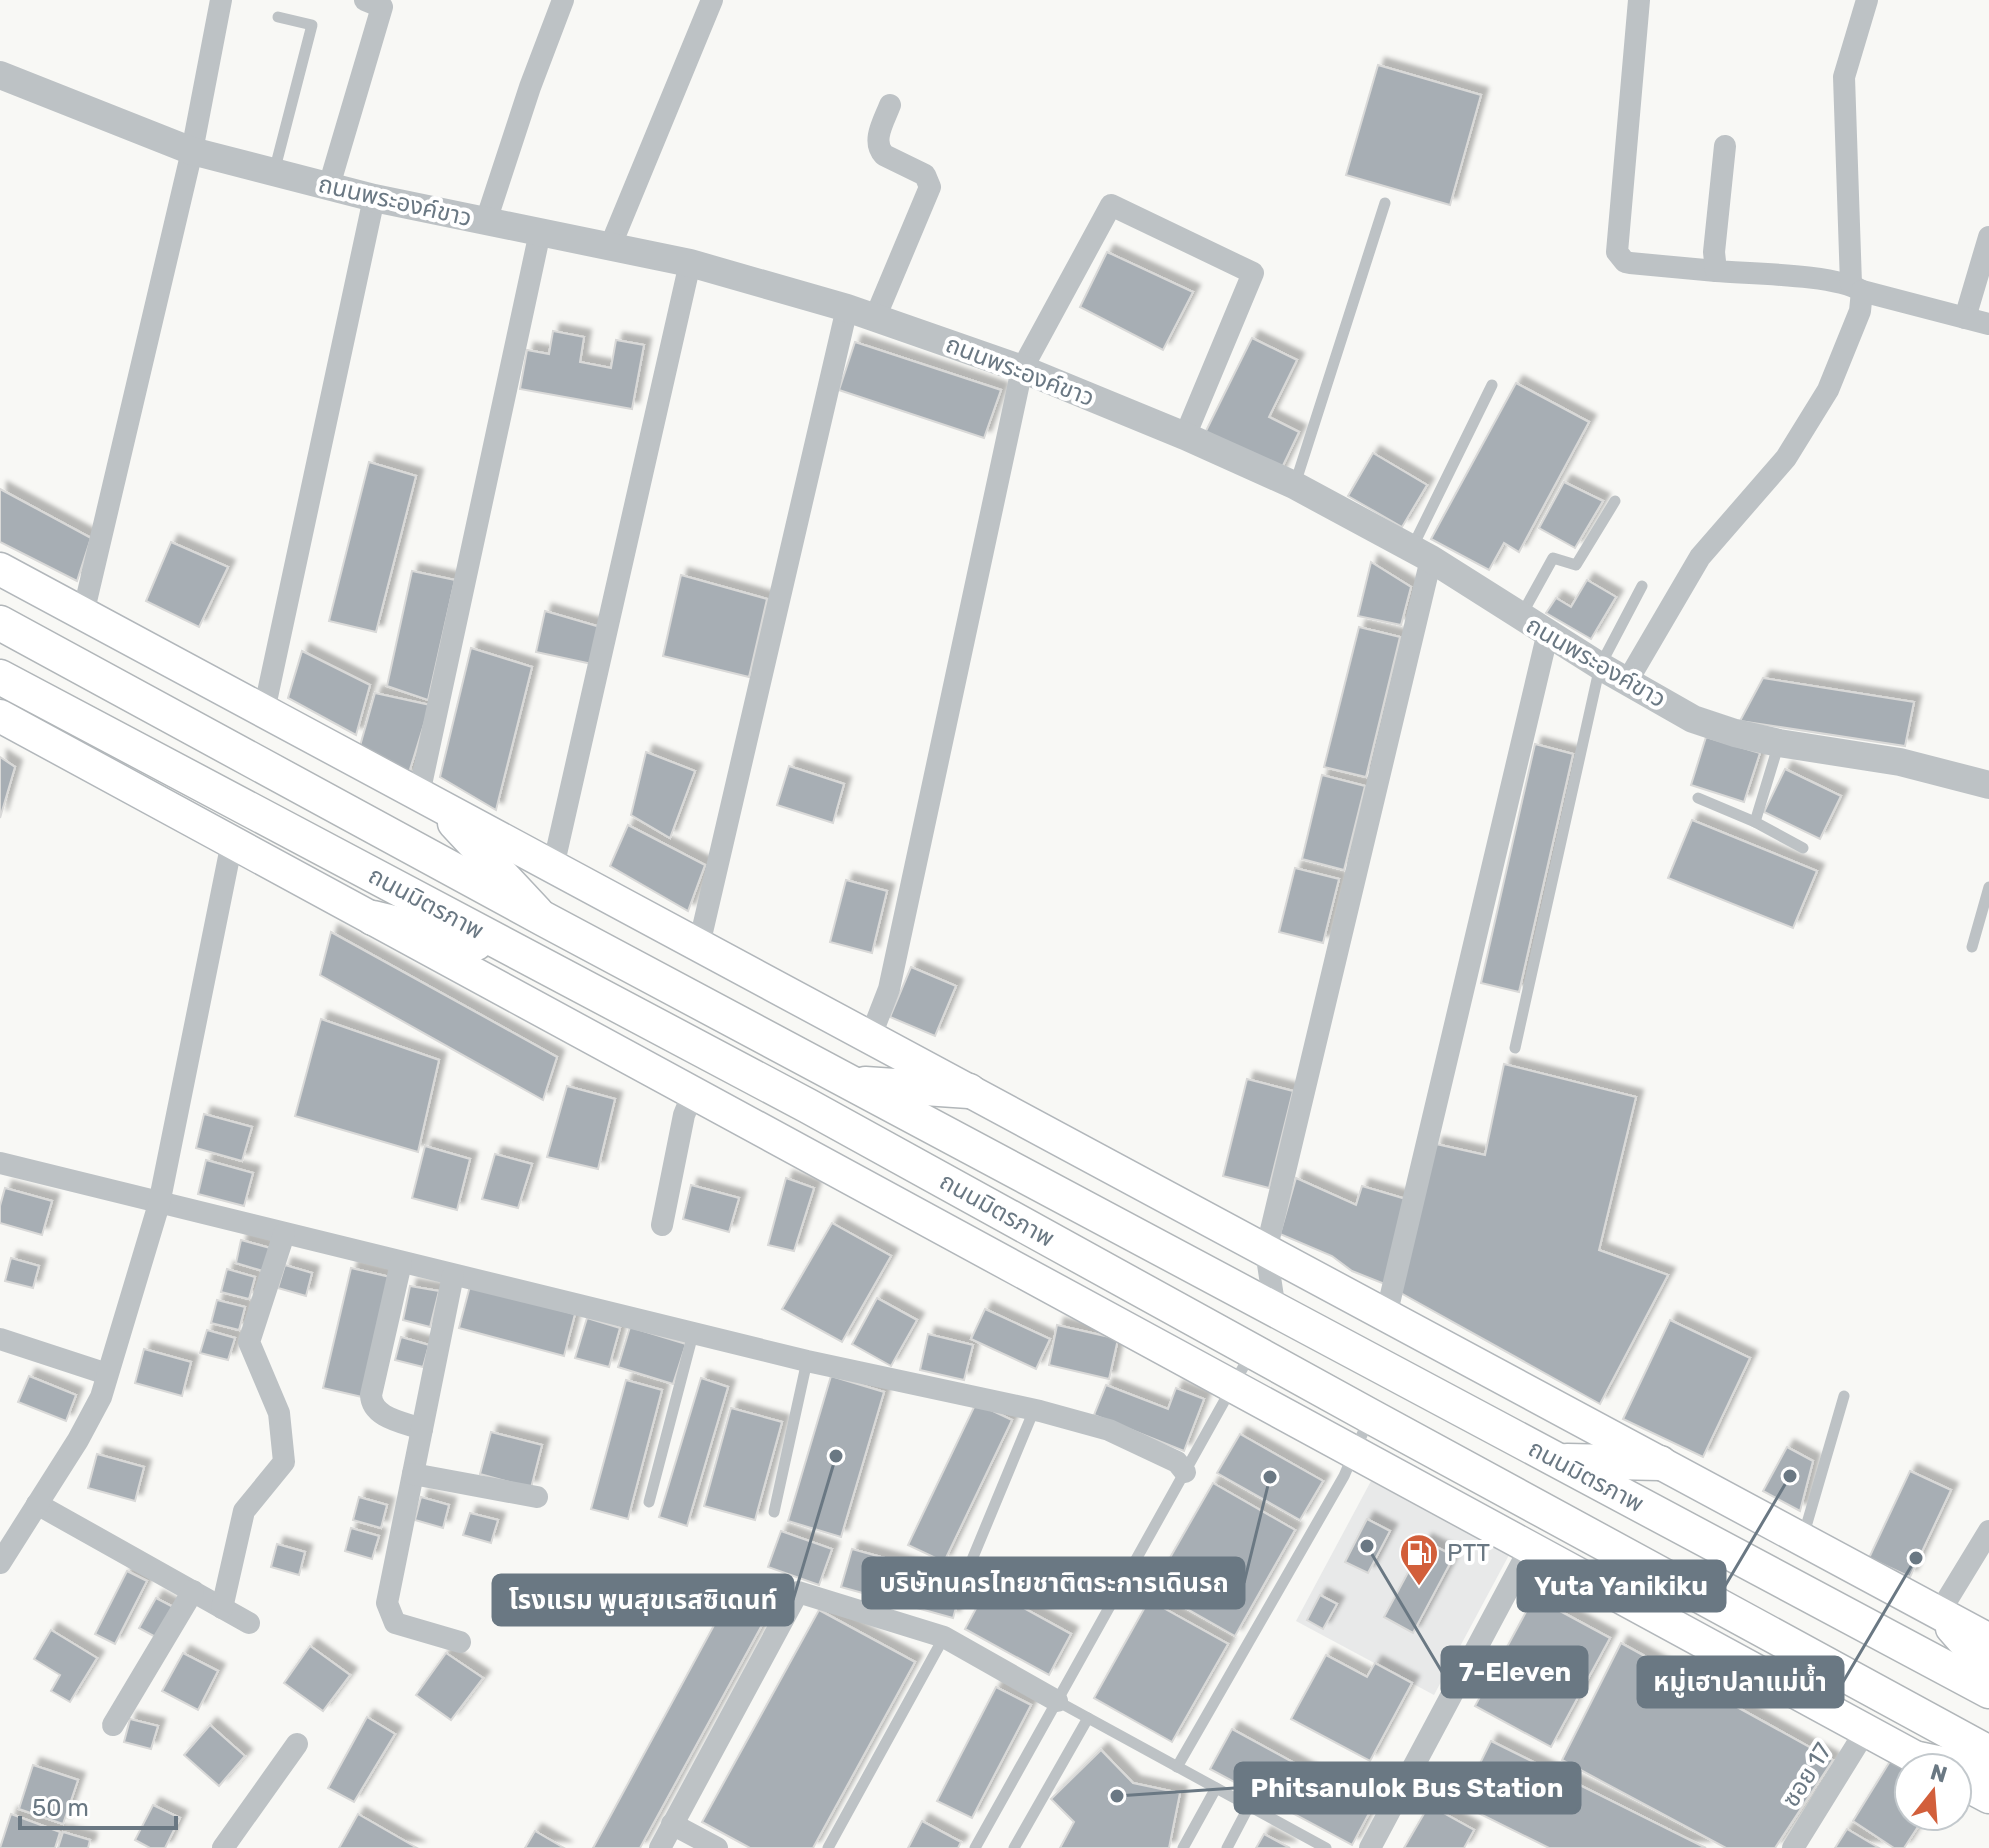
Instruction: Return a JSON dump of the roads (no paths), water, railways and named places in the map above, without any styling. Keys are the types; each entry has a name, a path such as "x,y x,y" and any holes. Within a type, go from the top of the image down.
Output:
{"main road":[{"path":"0,569 1989,1640"},
{"name":"ถนนมิตรภาพ","path":"0,623 544,919 1989,1691"},
{"name":"ถนนมิตรภาพ","path":"0,677 821,1113 1989,1753"},
{"path":"0,716 1905,1752"},
{"path":"427,799 544,919"},
{"path":"373,918 523,955"},
{"path":"903,1207 821,1113 840,1077 969,1091"},
{"path":"1253,1351 1275,1310"},
{"path":"1370,1416 1393,1373"},
{"path":"1559,1461 1660,1463"},
{"path":"1939,1613 1989,1670"}],"street":[{"path":"83,614 192,151 221,0"},
{"path":"486,221 530,87 563,0"},
{"path":"610,247 712,0"},
{"path":"1639,0 1617,252 1625,262 1857,287 1989,324"},
{"path":"1628,680 1700,557 1786,458 1828,390 1860,311 1844,77 1867,0"},
{"path":"329,186 377,2"},
{"name":"ถนนพระองค์ขาว","path":"0,75 192,151 374,198 690,263 847,308 1022,369 1294,485 1422,554 1600,666 1693,719 1779,743 1900,762 1989,785"},
{"path":"875,318 930,187 925,175 884,155 879,149 878,140 890,105"},
{"path":"1716,271 1714,252 1725,146"},
{"path":"264,711 374,198"},
{"path":"870,1038 889,989 1022,369 1111,205 1253,273 1185,436"},
{"path":"427,799 540,232"},
{"path":"1965,318 1989,237"},
{"path":"553,867 690,263"},
{"path":"699,945 847,308"},
{"path":"1275,1310 1266,1251 1422,554"},
{"path":"1386,1316 1548,632"},
{"path":"1,1559 78,1440 101,1397 159,1204 232,842"},
{"path":"662,1225 684,1115 693,1093"},
{"path":"0,1163 693,1334 1034,1410 1109,1430 1177,1462 1185,1472"},
{"path":"222,1608 244,1511 284,1462 279,1413 249,1342 284,1234"},
{"path":"401,1263 371,1404 391,1419 422,1429"},
{"path":"453,1275 387,1603 395,1623 460,1642"},
{"path":"0,1339 107,1374"},
{"path":"413,1474 537,1497"},
{"path":"37,1504 249,1623"},
{"path":"1939,1613 1989,1531"},
{"path":"1370,1848 1530,1548"},
{"path":"113,1725 193,1591"},
{"path":"660,1848 798,1592 944,1637 1057,1701"},
{"name":"ซอย 17","path":"1793,1848 1866,1730"},
{"path":"223,1848 297,1744"},
{"path":"672,1824 717,1848"}],"lane":[{"path":"274,172 312,25 278,17"},
{"path":"1294,485 1385,203"},
{"path":"1422,554 1492,385"},
{"path":"1520,617 1553,558 1576,565 1615,501"},
{"path":"1515,1048 1600,666 1642,586"},
{"path":"1755,822 1779,743"},
{"path":"1698,798 1755,822 1803,848"},
{"path":"1972,947 1989,887"},
{"path":"649,1502 693,1334"},
{"path":"975,1848 1253,1351"},
{"path":"774,1512 807,1361"},
{"path":"1803,1540 1844,1396"},
{"path":"971,1562 1034,1410"},
{"path":"1177,1767 1356,1453 1370,1416"},
{"path":"828,1848 944,1637"},
{"path":"1057,1701 1326,1848"},
{"path":"1014,1848 1088,1718"},
{"path":"1183,1848 1216,1788"},
{"path":"1227,1848 1249,1806"}],"place":[{"name":"โรงแรม พูนสุขเรสซิเดนท์","path":"836,1456"},
{"name":"Yuta Yanikiku","path":"1790,1476"},
{"name":"บริษัทนครไทยชาติตระการเดินรถ","path":"1270,1477"},
{"name":"7-Eleven","path":"1367,1546"},
{"name":"หมู่เฮาปลาแม่น้ำ","path":"1916,1558"},
{"name":"PTT","path":"1419,1587"},
{"name":"Phitsanulok Bus Station","path":"1117,1796"}]}
